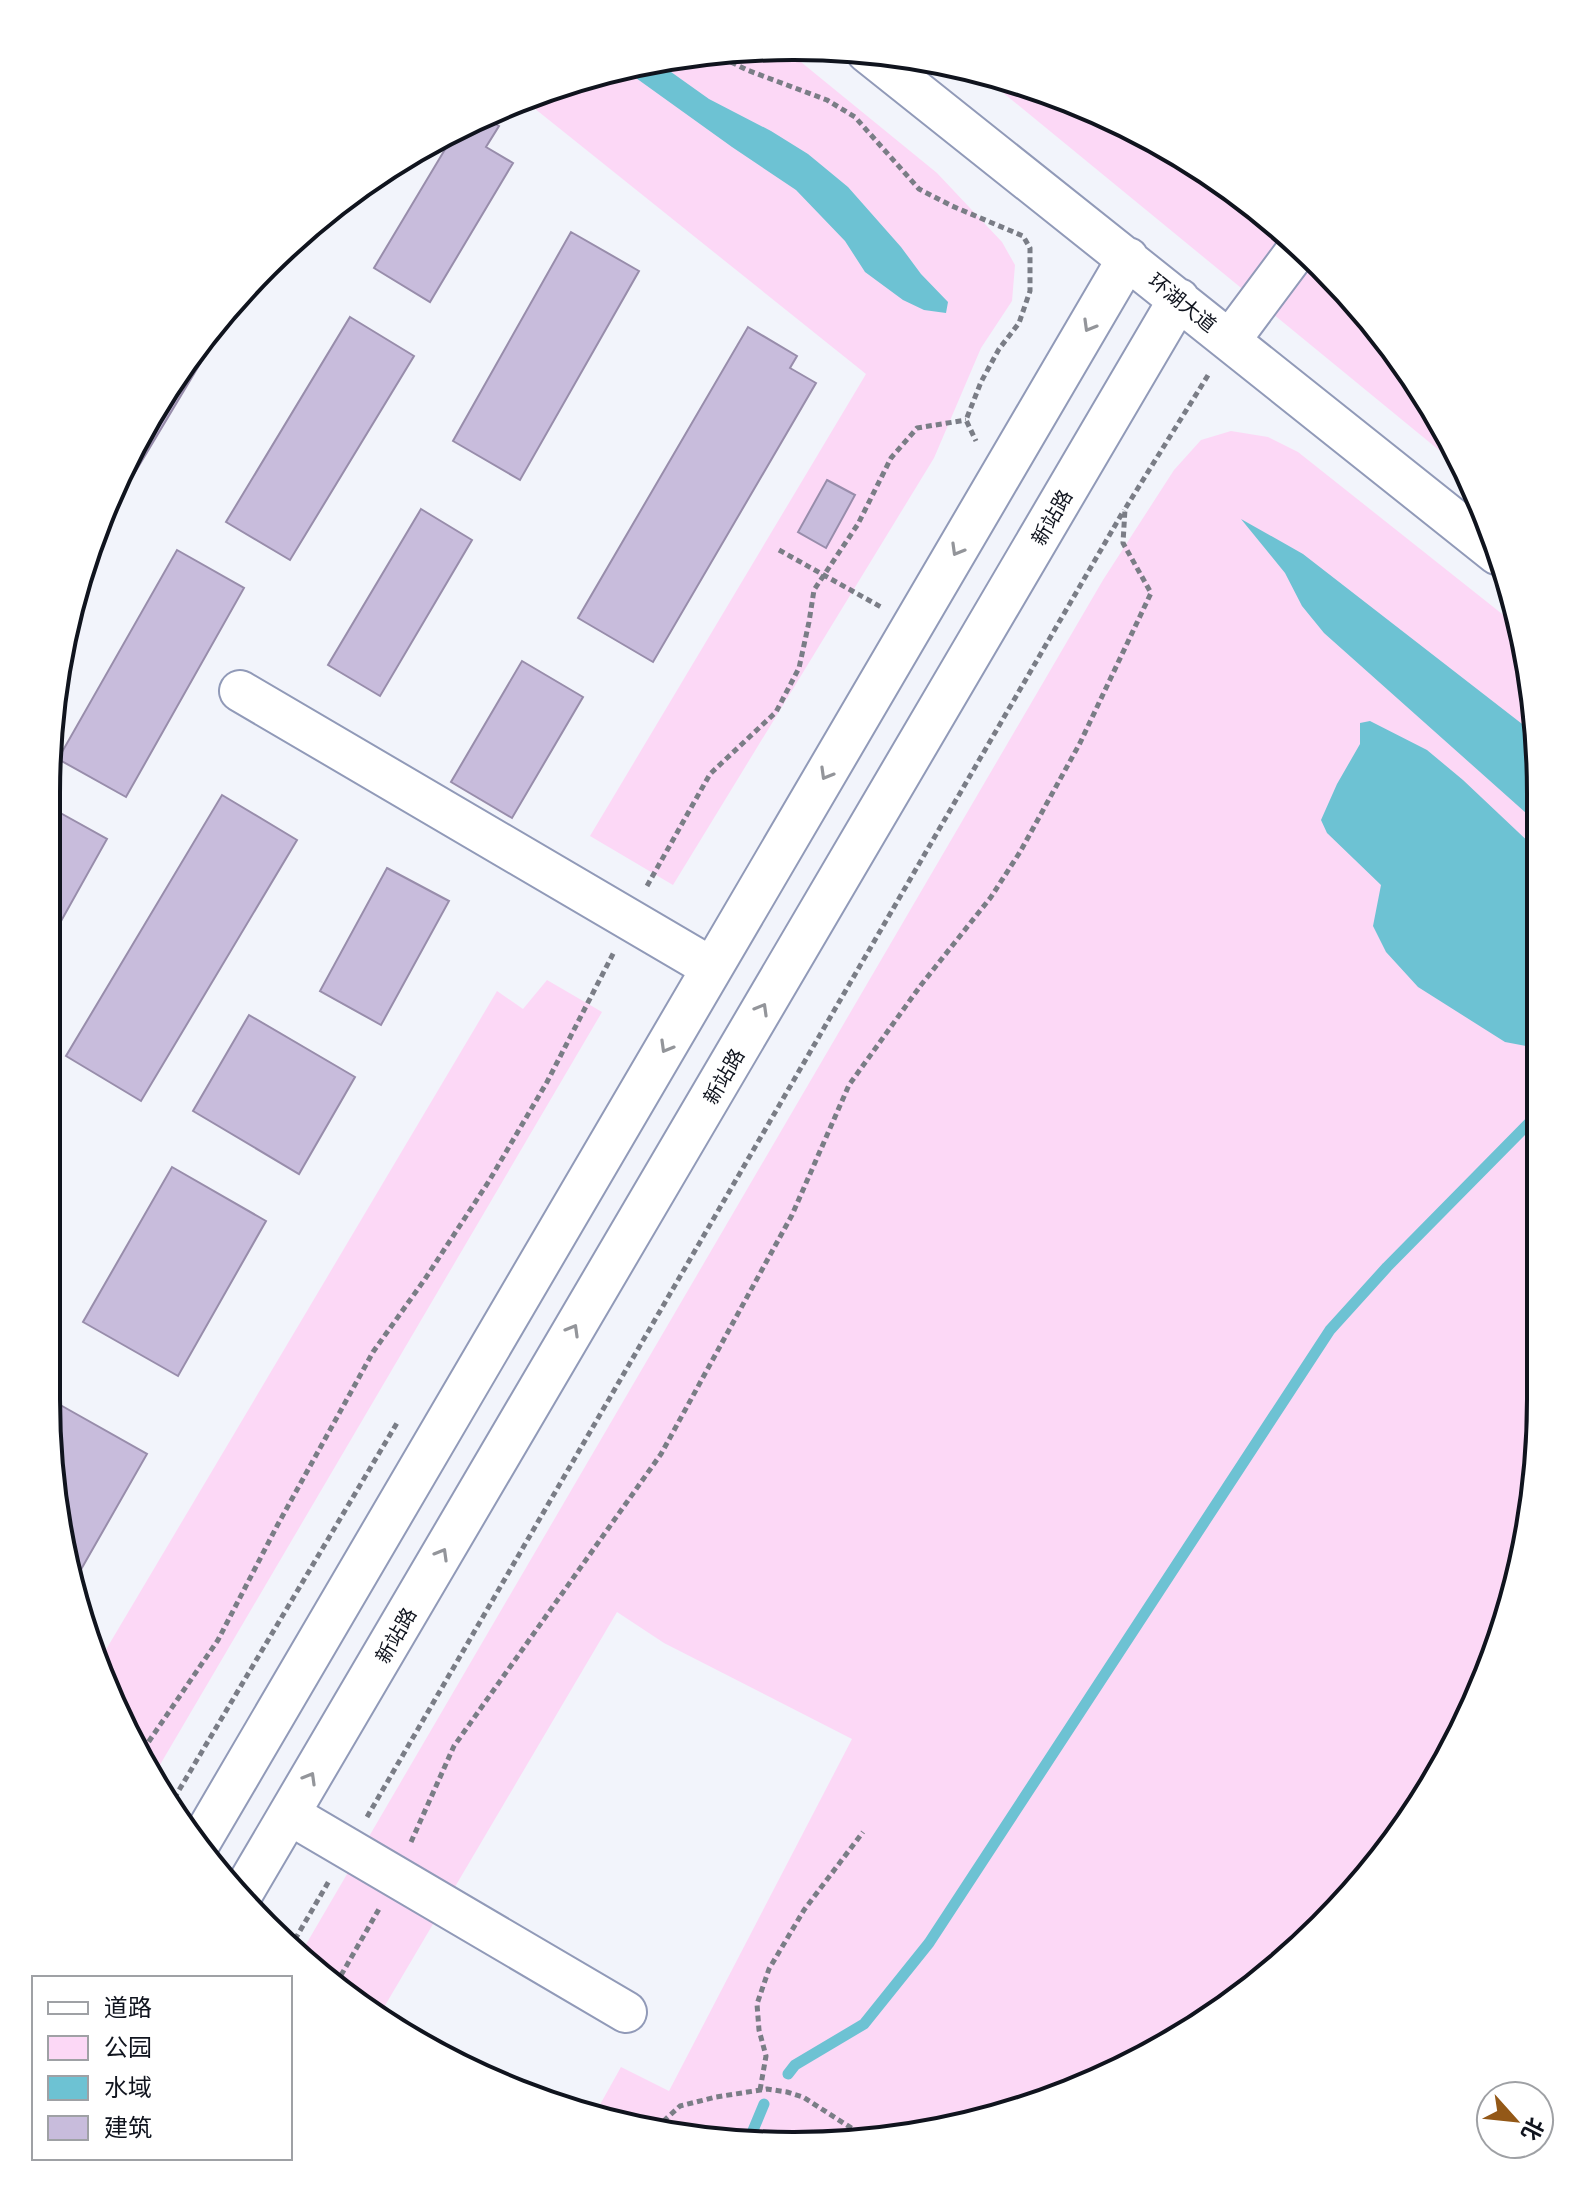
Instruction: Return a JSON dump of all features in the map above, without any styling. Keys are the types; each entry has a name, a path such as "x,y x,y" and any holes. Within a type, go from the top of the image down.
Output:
{"street":[{"name":"环湖大道","path":"884,66 1482,542"},
{"path":"1230,340 1292,256"},
{"path":"205,1835 1128,258"},
{"name":"新站路","path":"246,1887 1179,299"},
{"path":"240,691 712,968"},
{"path":"289,1814 626,2012"}],"path":[{"path":"733,63 827,100 855,117 919,189 1023,236 1030,248 1030,291 1019,323 999,349 981,382 966,420 995,485"},
{"path":"296,1937 1125,509 1230,340"},
{"path":"147,1744 218,1640 373,1352 489,1181 540,1095 710,774 776,712 799,668 814,590 858,524 891,458 917,428 966,420"},
{"path":"341,1975 395,1877 454,1746 661,1454 792,1215 849,1085 921,985 991,897 1020,852 1080,743 1151,593 1123,543 1125,509"},
{"path":"779,550 882,607"},
{"path":"760,2090 766,2056 759,2030 757,2004 769,1969 804,1910 863,1832"},
{"path":"664,2120 680,2106 767,2089 803,2097 853,2129"}],"green space":[{"path":"799,60 937,173 1002,242 1015,265 1012,301 981,348 934,458 673,885 590,836 866,374 534,108 604,85 650,74 698,66"},
{"path":"1000,90 1074,116 1160,158 1240,212 1277,242 1345,310 1375,347 1403,386 1443,453"},
{"path":"1231,431 1268,437 1298,452 1505,616 1521,698 1527,794 1527,1398 1521,1494 1513,1542 1488,1634 1471,1679 1429,1765 1375,1845 1345,1882 1277,1950 1201,2008 1160,2034 1074,2076 1029,2093 937,2118 889,2126 794,2132 746,2130 698,2126 599,2106 621,2067 669,2091 852,1739 664,1643 617,1612 384,2007 305,1946 1103,580 1174,470 1201,440"},
{"path":"547,980 602,1012 159,1767 136,1723 105,1651 497,991 523,1009"}],"water":[{"path":"669,71 709,99 808,154 848,187 901,247 948,302 946,313 924,310 903,300 865,272 845,241 796,190 635,78"},
{"path":"1241,519 1303,554 1523,725 1527,814 1324,633 1302,606 1285,573"},
{"path":"1370,721 1427,750 1527,840 1527,1046 1505,1042 1418,987 1386,952 1373,926 1381,885 1327,833 1321,820 1360,744 1360,723"}],"building":[{"path":"495,124 499,126 486,147 513,163 430,302 374,268 446,148"},
{"path":"571,232 639,271 520,480 453,441"},
{"path":"350,317 414,356 290,560 226,522"},
{"path":"748,327 797,356 790,368 816,383 653,662 578,618"},
{"path":"200,364 133,476 158,427"},
{"path":"827,480 855,495 826,548 798,532"},
{"path":"421,509 472,540 380,696 328,665"},
{"path":"177,550 244,588 126,797 61,761 62,752"},
{"path":"522,661 583,697 512,818 451,782"},
{"path":"222,795 297,840 141,1101 66,1056"},
{"path":"60,813 107,839 60,923"},
{"path":"387,868 449,901 381,1025 320,991"},
{"path":"249,1015 355,1077 299,1174 193,1111"},
{"path":"172,1167 266,1221 178,1376 83,1322"},
{"path":"60,1405 147,1454 81,1570 66,1494"}],"waterway":[{"path":"788,2074 795,2065 864,2024 929,1943 1330,1330 1387,1267 1527,1125"},
{"path":"753,2130 764,2104"}]}
